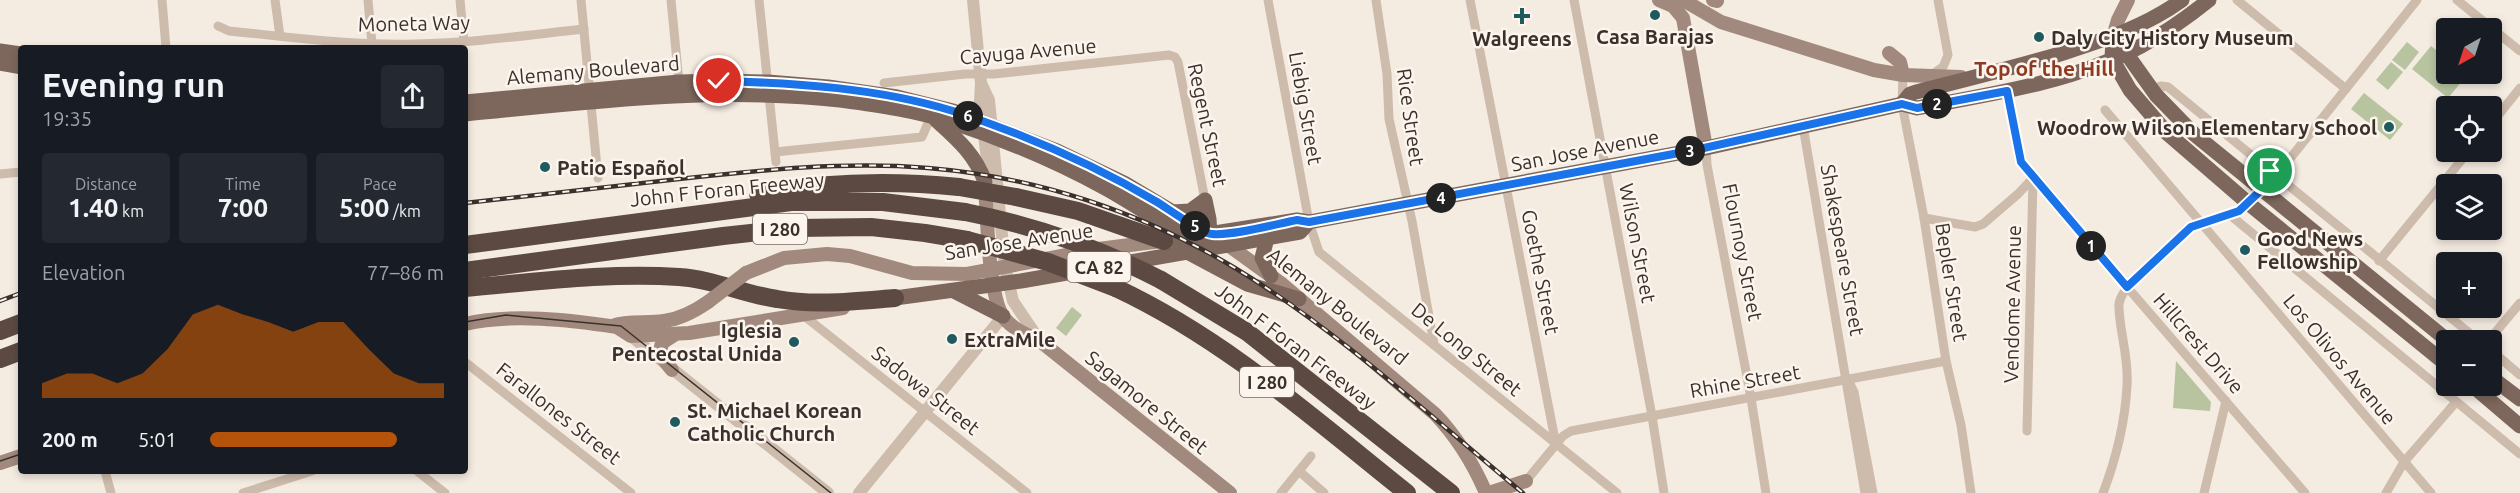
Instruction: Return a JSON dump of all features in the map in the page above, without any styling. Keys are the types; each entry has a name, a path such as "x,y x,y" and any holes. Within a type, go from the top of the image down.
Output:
{"highway":[{"path":"646,220 748,196 799,188 881,183 959,187 1016,197 1089,214 1164,241"},
{"name":"John F Foran Freeway","path":"468,245 755,205 828,200 901,203 965,212 1011,222 1064,238 1115,258 1161,280 1216,312 1262,343 1451,493"},
{"name":"I 280","path":"468,271 797,228 870,227 967,240 1048,262 1116,288 1166,313 1213,342 1407,493"},
{"path":"468,288 665,276 715,282 761,296 793,301 895,297"},
{"path":"0,332 18,324"},
{"path":"0,359 18,352"}],"main road":[{"path":"1685,0 1721,22"},
{"path":"2128,0 2113,37 2130,90 2161,126 2188,153 2436,356"},
{"name":"CA 82","path":"2182,0 2151,21 2113,37 2002,71 1969,77 1916,92 1910,94 1902,104 1917,108 2007,91 2119,56 2170,29 2209,0"},
{"path":"1664,1 1679,12 1683,18 1691,15 1721,22 1874,70 1903,75 1969,77"},
{"name":"Flournoy Street","path":"1683,18 1706,148"},
{"path":"0,51 18,54"},
{"path":"1889,53 1900,62 1903,75"},
{"path":"2119,56 2194,134 2436,331"},
{"path":"0,63 18,66"},
{"path":"2002,71 2007,91"},
{"name":"Alemany Boulevard","path":"468,114 679,82 860,91 915,101 1091,166 1228,245 1299,299 1448,427 1469,458 1487,493"},
{"path":"860,91 884,83"},
{"name":"Alemany Boulevard","path":"468,102 679,94 768,88 931,116 988,129 1088,178 1143,210 1188,245"},
{"name":"San Jose Avenue","path":"1188,245 1210,235 1297,220 1309,222 1506,186 1706,148 1902,104"},
{"path":"931,116 966,147 980,166 985,182 1002,284 997,303 1003,316"},
{"path":"1172,212 1190,211 1205,200 1210,235"},
{"path":"1143,210 1156,224 1164,241 1188,245 1247,285 1299,299"},
{"name":"San Jose Avenue","path":"468,324 507,318 617,327 631,336 677,334 803,315 895,297 1002,284 1188,245 1228,245 1300,232 1309,222"},
{"path":"1267,238 1262,258 1271,276"},
{"name":"San Jose Avenue","path":"610,326 621,322 663,322 692,312 746,273 775,261 817,254 850,256 897,271 967,274 1098,249 1164,241"},
{"path":"954,291 1003,316"},
{"name":"San Jose Avenue","path":"468,316 497,311 507,318"},
{"name":"Sagamore Street","path":"1003,316 1017,329 1040,341 1230,493"},
{"path":"631,336 640,328 663,322"},
{"path":"672,370 663,360 660,350 666,339 677,334"},
{"path":"2502,386 2520,399"},
{"path":"2485,396 2520,426"},
{"path":"2,462 18,457"},
{"path":"2,462 18,464"},
{"path":"1487,493 1526,481"},
{"path":"1512,493 1526,481"}],"street":[{"path":"162,0 166,45"},
{"path":"275,0 280,36"},
{"path":"368,0 372,44"},
{"path":"460,0 464,42"},
{"path":"581,0 598,178"},
{"path":"671,0 679,82"},
{"path":"759,0 775,157 922,137 931,116"},
{"path":"973,0 980,78 989,100 985,182"},
{"name":"Liebig Street","path":"1268,0 1309,222"},
{"name":"Rice Street","path":"1376,0 1387,74 1389,118 1414,232 1434,344"},
{"name":"Goethe Street","path":"1470,0 1556,445"},
{"name":"Wilson Street","path":"1574,0 1652,416 1664,493"},
{"path":"1929,76 1943,67 1948,55 1938,0"},
{"path":"2237,0 2346,89"},
{"path":"2103,493 2118,448 2127,387 2120,297 2127,287 2191,227 2239,211 2276,176 2417,0"},
{"path":"2457,0 2520,51"},
{"name":"Moneta Way","path":"218,26 228,31 372,44 464,42 584,29"},
{"name":"Cayuga Avenue","path":"884,83 980,78 1169,55 1175,57"},
{"name":"Regent Street","path":"1175,57 1178,62 1205,200"},
{"name":"Bepler Street","path":"1903,75 1902,104 1924,218 1946,361 1961,425 1971,493"},
{"path":"2152,89 2161,86 2168,87 2465,330"},
{"path":"2502,110 2520,88"},
{"name":"Hillcrest Drive","path":"2007,91 2021,162 2032,178 2305,493"},
{"name":"Los Olivos Avenue","path":"2105,110 2431,493"},
{"name":"Shakespeare Street","path":"1803,126 1848,380 1847,394 1865,493"},
{"path":"988,129 998,268"},
{"name":"Flournoy Street","path":"1706,148 1706,164 1751,398 1766,493"},
{"path":"2379,261 2460,162"},
{"path":"0,174 18,172"},
{"path":"1924,218 1976,226 1983,224 2018,194 2032,178"},
{"name":"Vendome Avenue","path":"2027,431 2032,178"},
{"path":"2230,215 2520,454"},
{"name":"De Long Street","path":"1309,222 1317,248 1323,256 1617,493"},
{"name":"Sagamore Street","path":"1002,284 1040,341"},
{"path":"2497,330 2520,303"},
{"name":"Sadowa Street","path":"803,315 1027,493"},
{"path":"859,493 1003,316"},
{"path":"631,336 828,493"},
{"path":"2502,360 2520,375"},
{"name":"Rhine Street","path":"1526,481 1563,436 1571,431 1946,361"},
{"name":"Farallones Street","path":"468,364 631,493"},
{"name":"Shakespeare Street","path":"1848,380 1854,392 1873,493"},
{"path":"2204,493 2226,401"},
{"path":"2386,493 2404,462 2456,402"},
{"path":"1281,493 1311,456"},
{"path":"1299,471 1324,493"},
{"path":"106,474 111,493"},
{"path":"243,493 303,474"},
{"path":"421,474 445,493"}],"green space":[{"path":"2407,42 2419,52 2405,70 2392,60"},
{"path":"2431,46 2436,50 2436,84 2460,84 2450,96 2446,96 2412,69"},
{"path":"2391,62 2403,72 2388,90 2376,80"},
{"path":"2364,93 2403,124 2390,140 2351,109"},
{"path":"1072,307 1082,315 1066,336 1056,328"},
{"path":"2176,361 2211,402 2210,411 2173,408"}],"tram line":[{"path":"468,321 506,315 621,326 831,493"},
{"path":"0,461 18,455"}],"railway":[{"path":"468,203 741,172 834,166 928,168 969,173 1049,189 1126,214 1200,248 1235,268 1311,319 1383,375 1523,493"},
{"path":"0,301 18,294"}],"place":[{"name":"Casa Barajas","path":"1655,15"},
{"name":"Walgreens","path":"1522,16"},
{"name":"Daly City History Museum","path":"2039,37"},
{"name":"Woodrow Wilson Elementary School","path":"2389,127"},
{"name":"Patio Español","path":"545,167"},
{"name":"Good News Fellowship","path":"2245,250"},
{"name":"ExtraMile","path":"952,339"},
{"name":"Iglesia Pentecostal Unida","path":"794,342"},
{"name":"St. Michael Korean Catholic Church","path":"675,422"}],"district":[{"name":"Top of the Hill","path":"2044,68"}],"route":[{"path":"719,81 828,87 897,97 953,111 1041,144 1108,174 1210,235 1297,220 1309,222 1695,150 1902,104 1917,108 2007,91 2021,162 2032,178 2127,287 2191,227 2239,211 2276,176 2270,171"}]}
